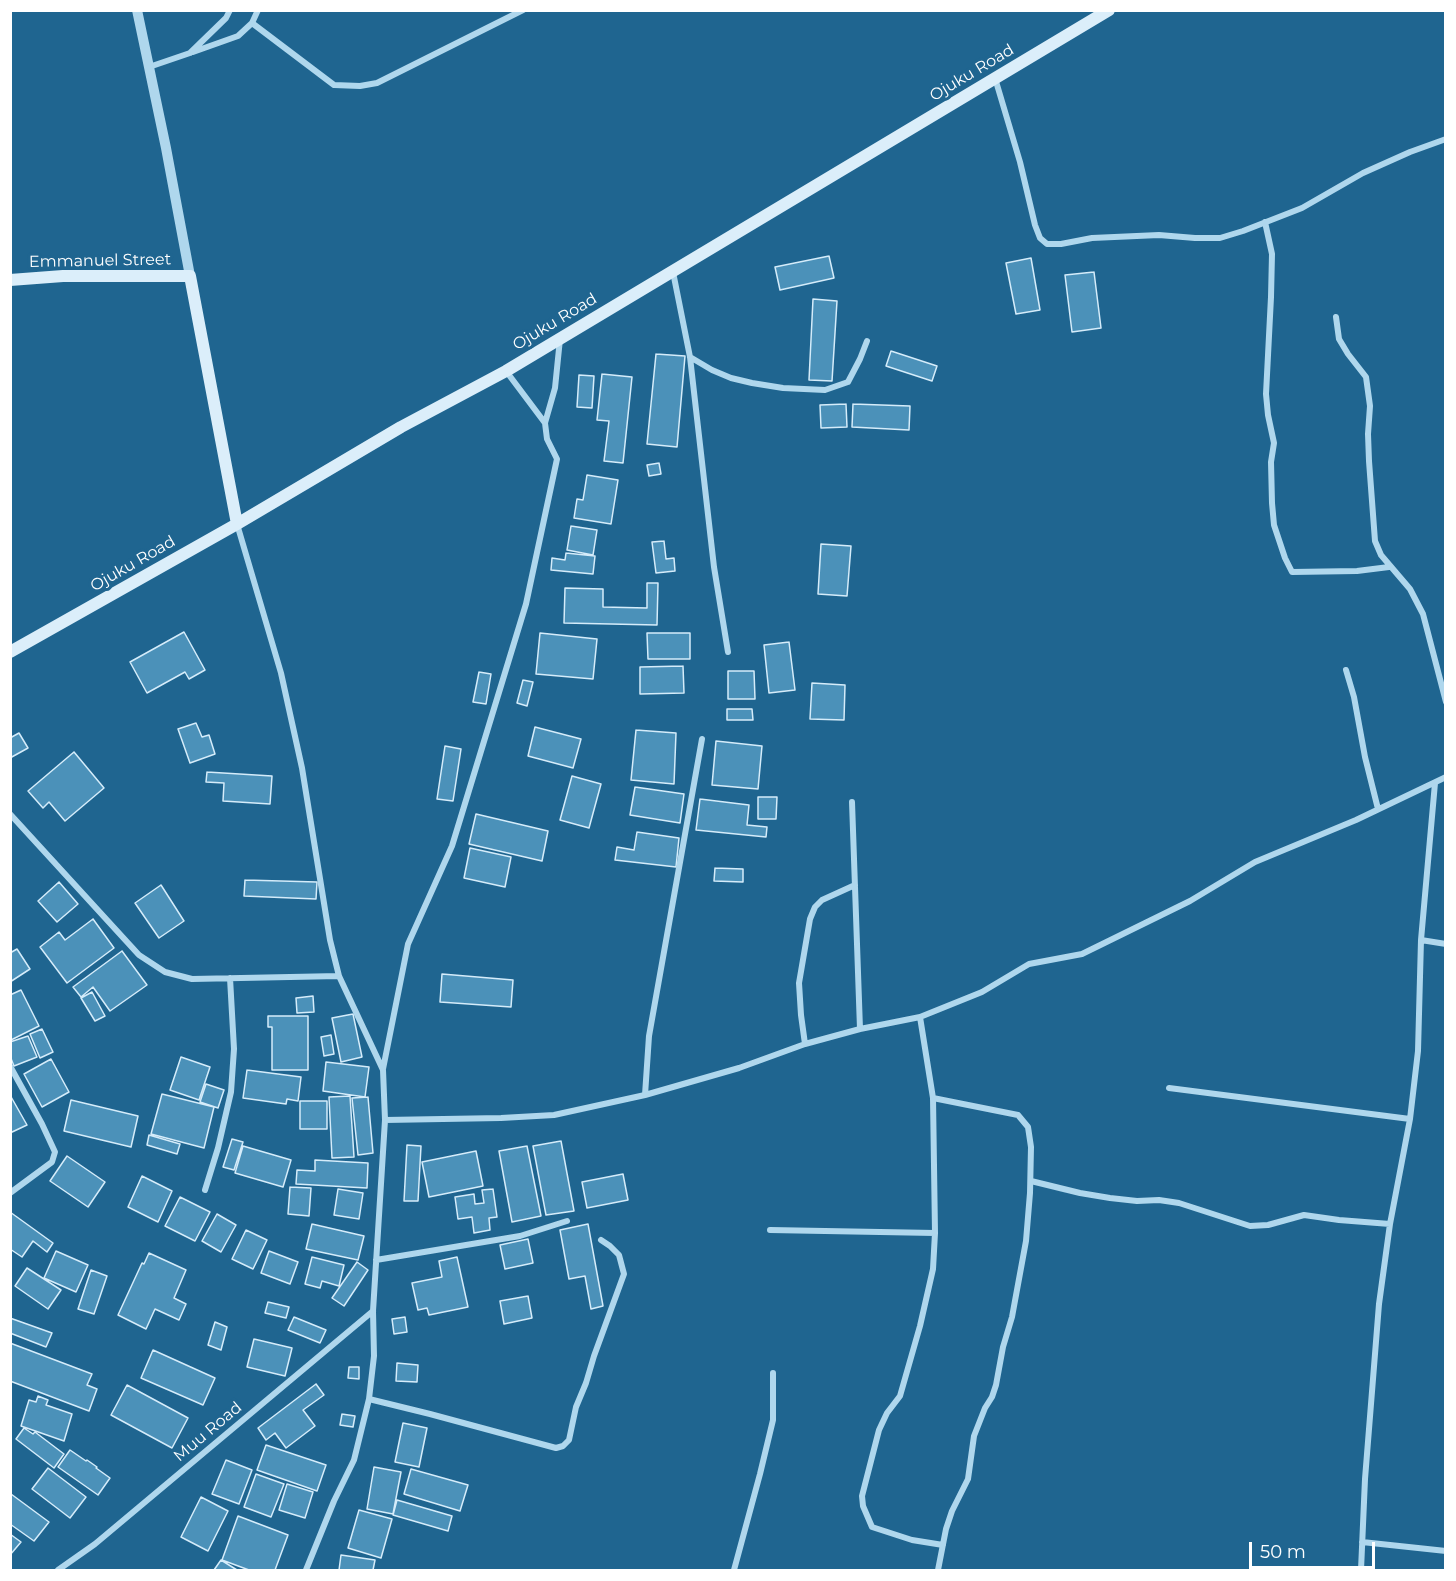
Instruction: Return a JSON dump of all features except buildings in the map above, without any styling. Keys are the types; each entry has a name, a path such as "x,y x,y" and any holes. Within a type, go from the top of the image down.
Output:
{"main road":[{"name":"Ojuku Road","path":"10,652 237,524 402,427 506,371 1109,10"},
{"name":"Emmanuel Street","path":"10,280 63,276 190,276"},
{"path":"190,276 237,524"}],"street":[{"path":"137,10 190,276"},
{"path":"190,53 226,18 230,10"},
{"path":"149,67 238,36 252,23 258,10"},
{"path":"252,23 334,85 360,86 377,83 523,10"},
{"path":"995,78 1020,162 1035,225 1040,238 1047,244 1061,244 1092,238 1159,235 1220,238 1302,208 1362,173 1446,139"},
{"path":"1265,222 1272,254 1266,394 1274,444 1271,462 1272,503 1274,525 1285,558 1292,572 1357,571 1389,567"},
{"path":"673,272 690,357 714,567 728,652"},
{"path":"1336,317 1339,339 1366,377 1370,406 1368,434 1375,541 1389,567 1410,589 1423,614 1446,702"},
{"path":"306,1570 334,1501 354,1460 369,1399 374,1356 373,1311 385,1120 383,1070 408,944 452,846 526,604 557,459 547,440 545,423 555,388 561,338"},
{"path":"690,357 731,378 783,388 825,390 848,382 867,341"},
{"path":"506,371 545,423"},
{"path":"237,524 281,673 302,768 330,940 339,976 383,1070"},
{"path":"1346,670 1378,809"},
{"path":"645,1095 650,1036 702,739"},
{"path":"385,1120 554,1115 645,1095 739,1068 805,1044 860,1029 920,1017 982,992 1029,964 1082,954 1190,901 1255,862 1446,777"},
{"path":"1361,1570 1365,1479 1378,1316 1390,1224 1410,1119 1418,1051 1420,940 1435,783"},
{"path":"852,802 860,1029"},
{"path":"10,814 139,955 165,972 192,979 339,976"},
{"path":"805,1044 799,983 810,920 815,907 822,900 855,885"},
{"path":"1420,940 1446,944"},
{"path":"205,1191 219,1148 231,1092 234,1049 230,978"},
{"path":"920,1017 933,1098 935,1233 933,1269 900,1396 887,1413 879,1430 862,1496 863,1506 872,1527 912,1540 943,1545"},
{"path":"10,1066 55,1152 52,1162 10,1193"},
{"path":"1169,1088 1410,1119"},
{"path":"933,1098 1018,1114 1028,1127 1031,1148 1031,1181 1024,1256 996,1385 992,1397 984,1408 974,1436 968,1479 952,1511 938,1570"},
{"path":"1031,1181 1110,1198 1179,1203 1250,1226 1268,1225 1304,1215 1390,1224"},
{"path":"376,1260 520,1236 567,1221"},
{"path":"770,1230 935,1233"},
{"path":"369,1399 556,1448 563,1446 569,1440 576,1407 624,1275 620,1256 601,1240"},
{"name":"Muu Road","path":"58,1570 95,1544 373,1311"},
{"path":"734,1570 773,1420 773,1373"},
{"path":"1362,1542 1446,1551"}]}
